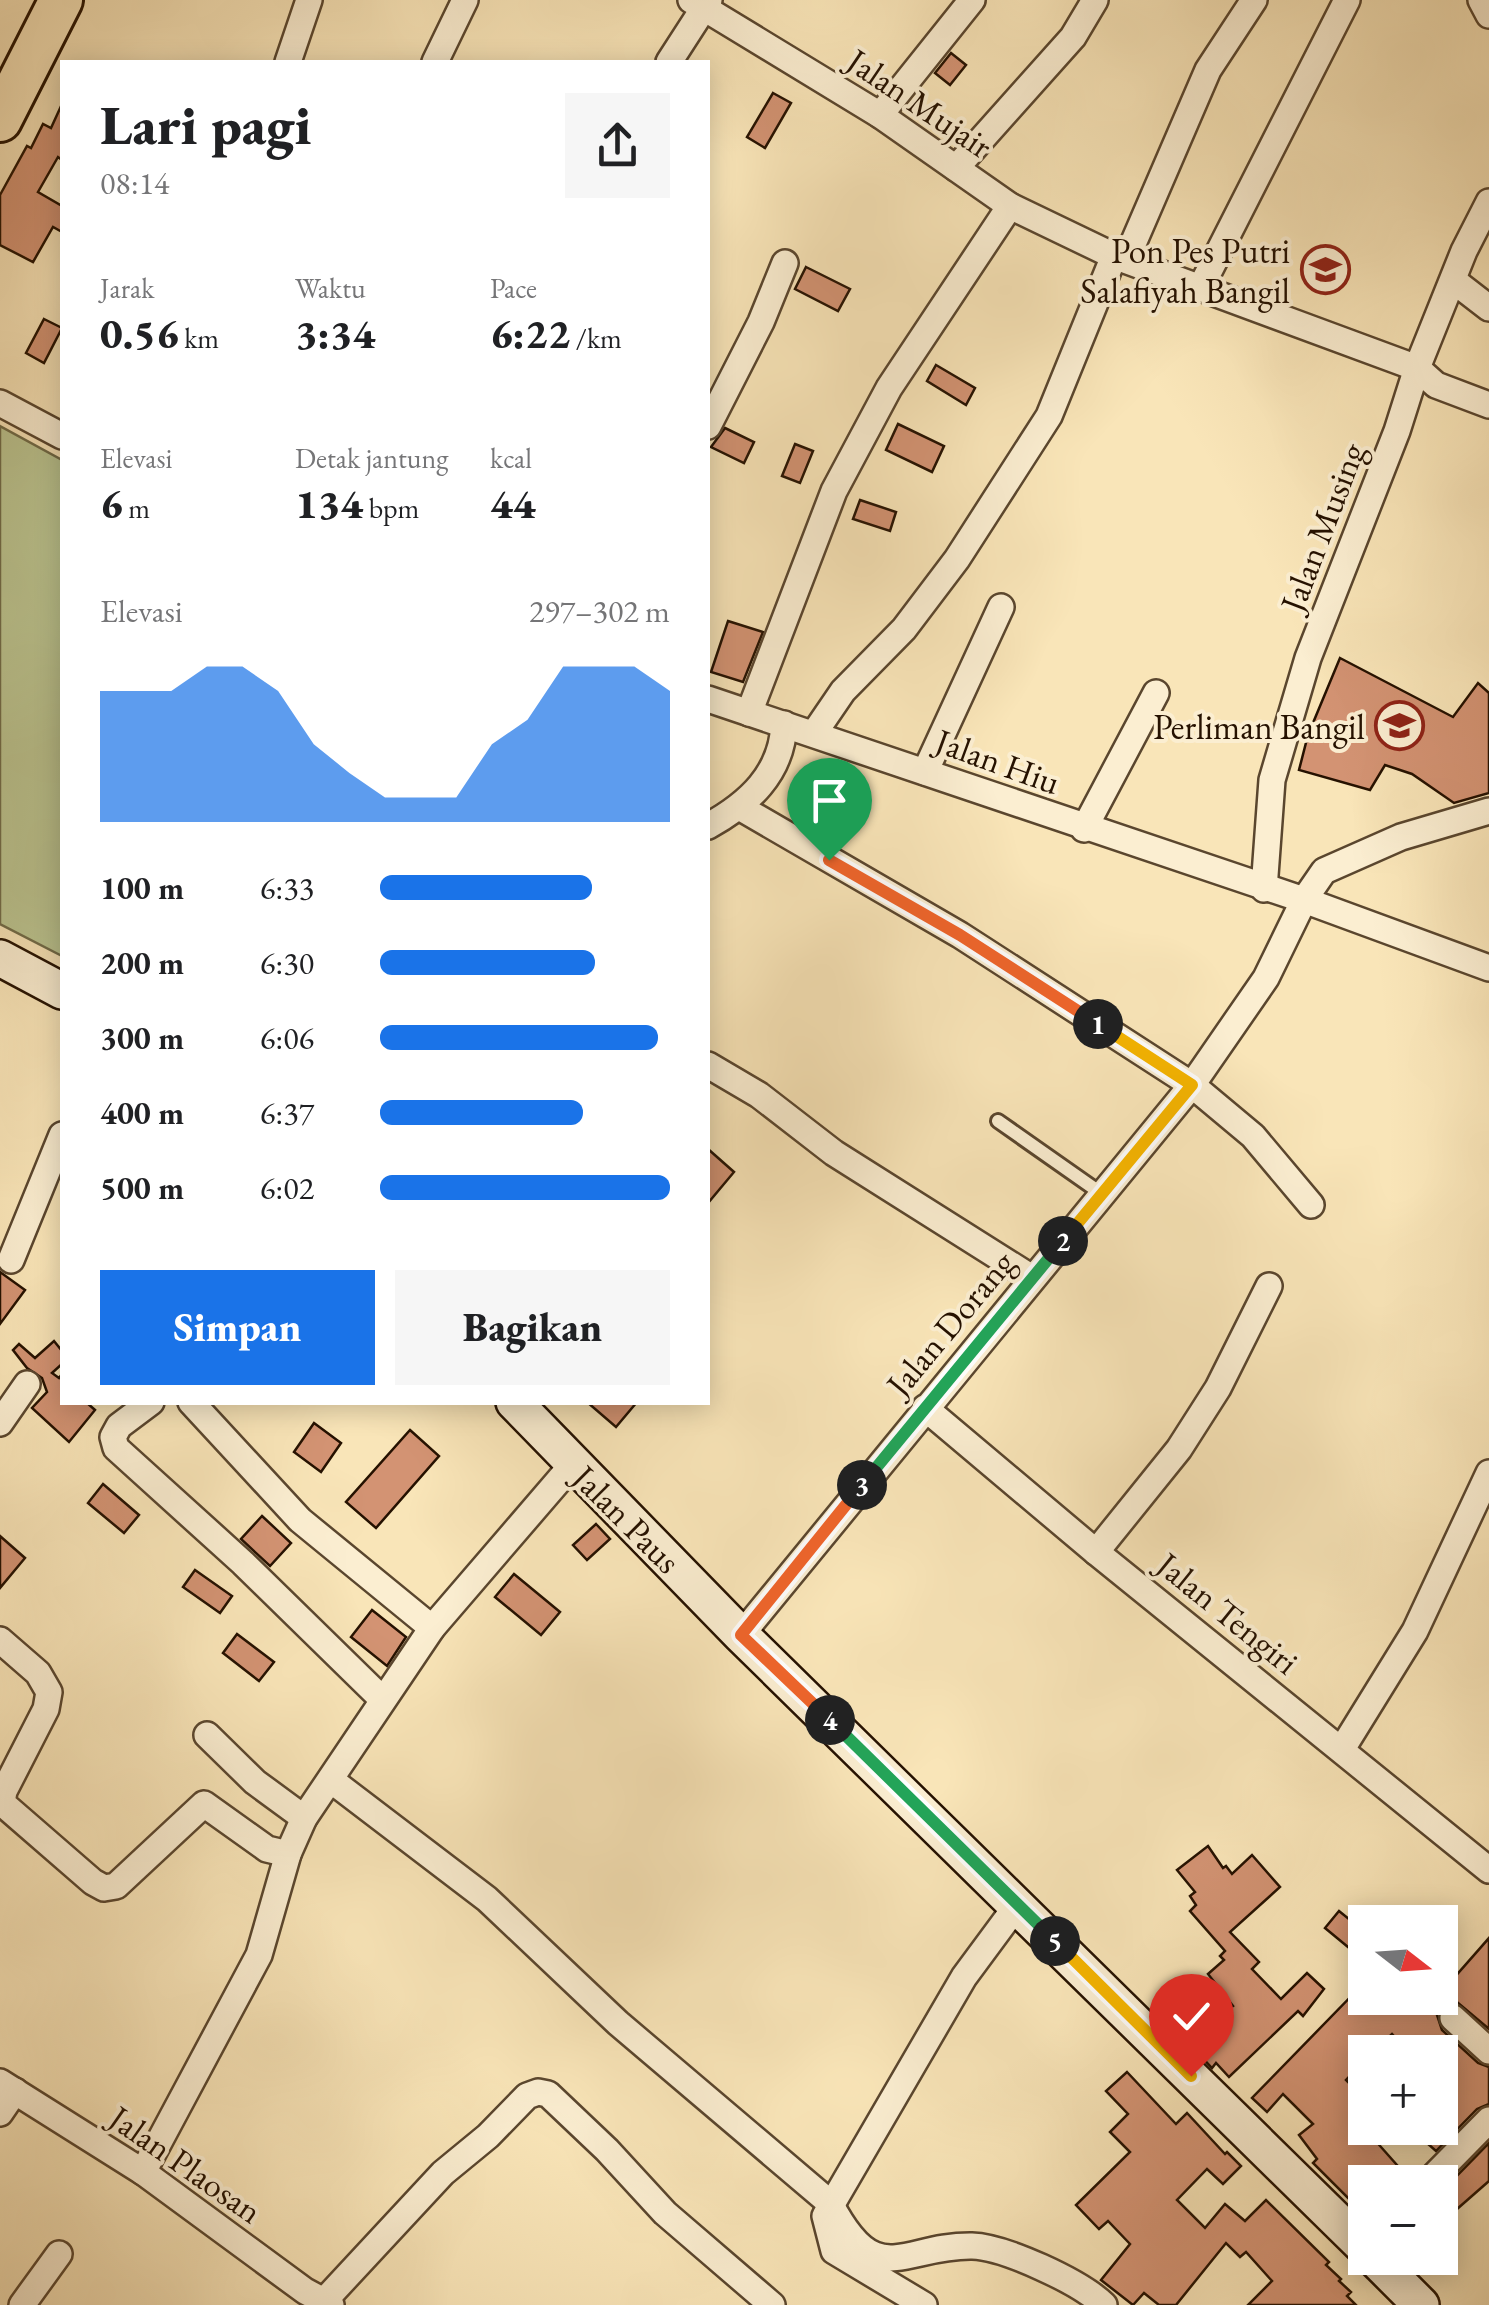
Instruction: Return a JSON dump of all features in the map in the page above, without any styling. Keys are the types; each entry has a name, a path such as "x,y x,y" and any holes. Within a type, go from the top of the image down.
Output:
{"highway":[{"path":"0,88 52,15"},
{"path":"0,120 52,15"}],"main road":[{"path":"0,958 60,990"},
{"name":"Jalan Paus","path":"517,1405 741,1635 1348,2231"},
{"path":"1391,2275 1421,2305"}],"street":[{"path":"289,60 309,0"},
{"path":"436,60 465,0"},
{"path":"880,115 972,0"},
{"path":"956,168 1073,38 1095,0"},
{"path":"815,732 843,691 904,628 957,559 1049,416 1208,70 1254,0"},
{"path":"1201,288 1347,0"},
{"path":"1481,0 1489,13"},
{"path":"670,60 701,2"},
{"name":"Jalan Mujair","path":"701,2 880,115 1010,206 1120,258 1417,368 1436,385 1489,406"},
{"name":"Jalan Musing","path":"1264,889 1267,818 1282,741 1308,658 1397,432 1417,368 1480,215 1489,202"},
{"path":"750,713 834,491 889,388 1010,206"},
{"path":"710,422 761,322 785,263"},
{"path":"1454,281 1489,308"},
{"path":"0,402 60,435"},
{"path":"925,772 1001,607"},
{"path":"1084,829 1156,693"},
{"name":"Jalan Hiu","path":"710,700 815,732 1489,968"},
{"path":"710,825 741,808 767,778 783,746 784,724"},
{"path":"741,808 960,935 1192,1085 1253,1136 1311,1205"},
{"name":"Jalan Dorang","path":"741,1635 1192,1085 1316,905 1324,870 1401,837 1489,811"},
{"path":"710,1066 758,1095 834,1152 1032,1278"},
{"path":"12,1260 60,1141"},
{"path":"1096,1552 1179,1449 1218,1388 1269,1286"},
{"path":"0,1424 27,1384"},
{"path":"147,1405 119,1426 114,1437 116,1448 243,1562 381,1698"},
{"path":"194,1405 300,1520 432,1628"},
{"name":"Jalan Tengiri","path":"925,1408 1096,1552 1488,1867"},
{"path":"143,2172 259,1955 288,1854 304,1818 332,1780 381,1698 432,1628 573,1464"},
{"path":"1342,1749 1414,1631 1489,1472"},
{"path":"0,1640 38,1673 49,1692 46,1709 4,1791 2,1803 93,1882 104,1888 116,1886 204,1804 267,1849 288,1854"},
{"path":"208,1734 254,1782 304,1818"},
{"path":"332,1780 487,1899 618,2024 830,2203 851,2236 883,2258 900,2261 973,2246 992,2249 1060,2276 1104,2305"},
{"path":"924,2305 834,2250 825,2228 830,2203 964,1977 1018,1904"},
{"path":"1453,2018 1489,2051"},
{"path":"312,2300 443,2173 488,2136 527,2096 538,2092 548,2094 665,2213 772,2305"},
{"name":"Jalan Plaosan","path":"5,2095 143,2172 312,2300"},
{"path":"1445,2165 1489,2120"},
{"path":"22,2305 59,2254"}],"lane":[{"path":"998,1121 1102,1194"}],"green space":[{"path":"0,426 60,459 60,955 0,924"}],"building":[{"path":"951,53 966,65 950,85 935,73"},
{"path":"773,93 791,103 765,148 747,137"},
{"path":"60,108 60,158 38,192 60,205 60,231 53,227 33,262 0,245 0,195 43,124 51,128"},
{"path":"806,267 850,289 838,311 795,289"},
{"path":"44,319 60,327 44,363 26,353"},
{"path":"936,365 975,388 966,405 927,381"},
{"path":"898,424 944,446 932,472 886,450"},
{"path":"725,428 754,442 744,463 711,447"},
{"path":"795,444 813,451 800,483 782,476"},
{"path":"860,500 896,512 890,531 853,519"},
{"path":"728,621 763,632 743,682 711,672"},
{"name":"Perliman Bangil","path":"1340,658 1453,717 1478,683 1489,693 1489,793 1454,803 1412,774 1385,765 1370,790 1299,770 1308,735"},
{"path":"710,1151 734,1172 710,1201"},
{"path":"0,1272 25,1290 0,1324"},
{"path":"54,1341 60,1348 60,1366 52,1373 60,1377 60,1405 89,1405 95,1410 69,1442 32,1408 47,1392 42,1378 27,1368 13,1350 19,1344 35,1358"},
{"path":"590,1405 634,1405 616,1427"},
{"path":"314,1423 341,1443 321,1472 294,1452"},
{"path":"410,1430 439,1456 376,1528 346,1502"},
{"path":"103,1484 139,1515 124,1533 88,1503"},
{"path":"262,1516 291,1543 270,1566 241,1539"},
{"path":"596,1524 610,1539 587,1560 573,1545"},
{"path":"0,1536 25,1558 0,1588"},
{"path":"195,1570 232,1596 220,1613 183,1587"},
{"path":"514,1574 560,1612 541,1635 495,1597"},
{"path":"372,1610 406,1637 387,1666 351,1637"},
{"path":"237,1634 274,1662 259,1681 223,1653"},
{"path":"1208,1846 1232,1874 1252,1855 1280,1887 1230,1932 1259,1962 1252,1969 1281,1999 1307,1973 1324,1989 1303,2016 1298,2011 1229,2077 1216,2063 1212,2068 1165,2018 1181,2002 1204,2027 1233,2006 1208,1974 1224,1960 1220,1956 1225,1951 1190,1911 1196,1905 1190,1896 1195,1892 1177,1870"},
{"path":"1339,1911 1348,1918 1348,1947 1325,1928"},
{"path":"1489,1938 1489,2029 1458,2003 1458,1973"},
{"path":"1348,1999 1348,2015 1437,2015 1447,2035 1348,2035 1348,2145 1379,2145 1397,2165 1348,2165 1348,2198 1313,2163 1317,2159 1299,2135 1313,2124 1283,2094 1267,2112 1252,2098"},
{"path":"1458,2045 1478,2063 1489,2067 1489,2104 1477,2109 1458,2128"},
{"path":"1127,2072 1176,2124 1187,2113 1241,2166 1223,2184 1207,2169 1177,2200 1205,2228 1225,2204 1245,2221 1266,2200 1329,2262 1326,2265 1351,2292 1347,2296 1356,2305 1248,2305 1272,2281 1246,2252 1240,2257 1226,2243 1176,2305 1159,2305 1144,2293 1133,2305 1101,2280 1130,2244 1108,2221 1099,2229 1076,2205 1130,2152 1110,2132 1128,2114 1106,2091"},
{"path":"1489,2143 1489,2181 1458,2208 1458,2175"}],"place":[{"name":"Pon Pes Putri Salafiyah Bangil","path":"1325,270"},
{"name":"Perliman Bangil","path":"1400,726"}],"route":[{"path":"829,860 960,935 1192,1085 741,1635 1191,2076"}]}
